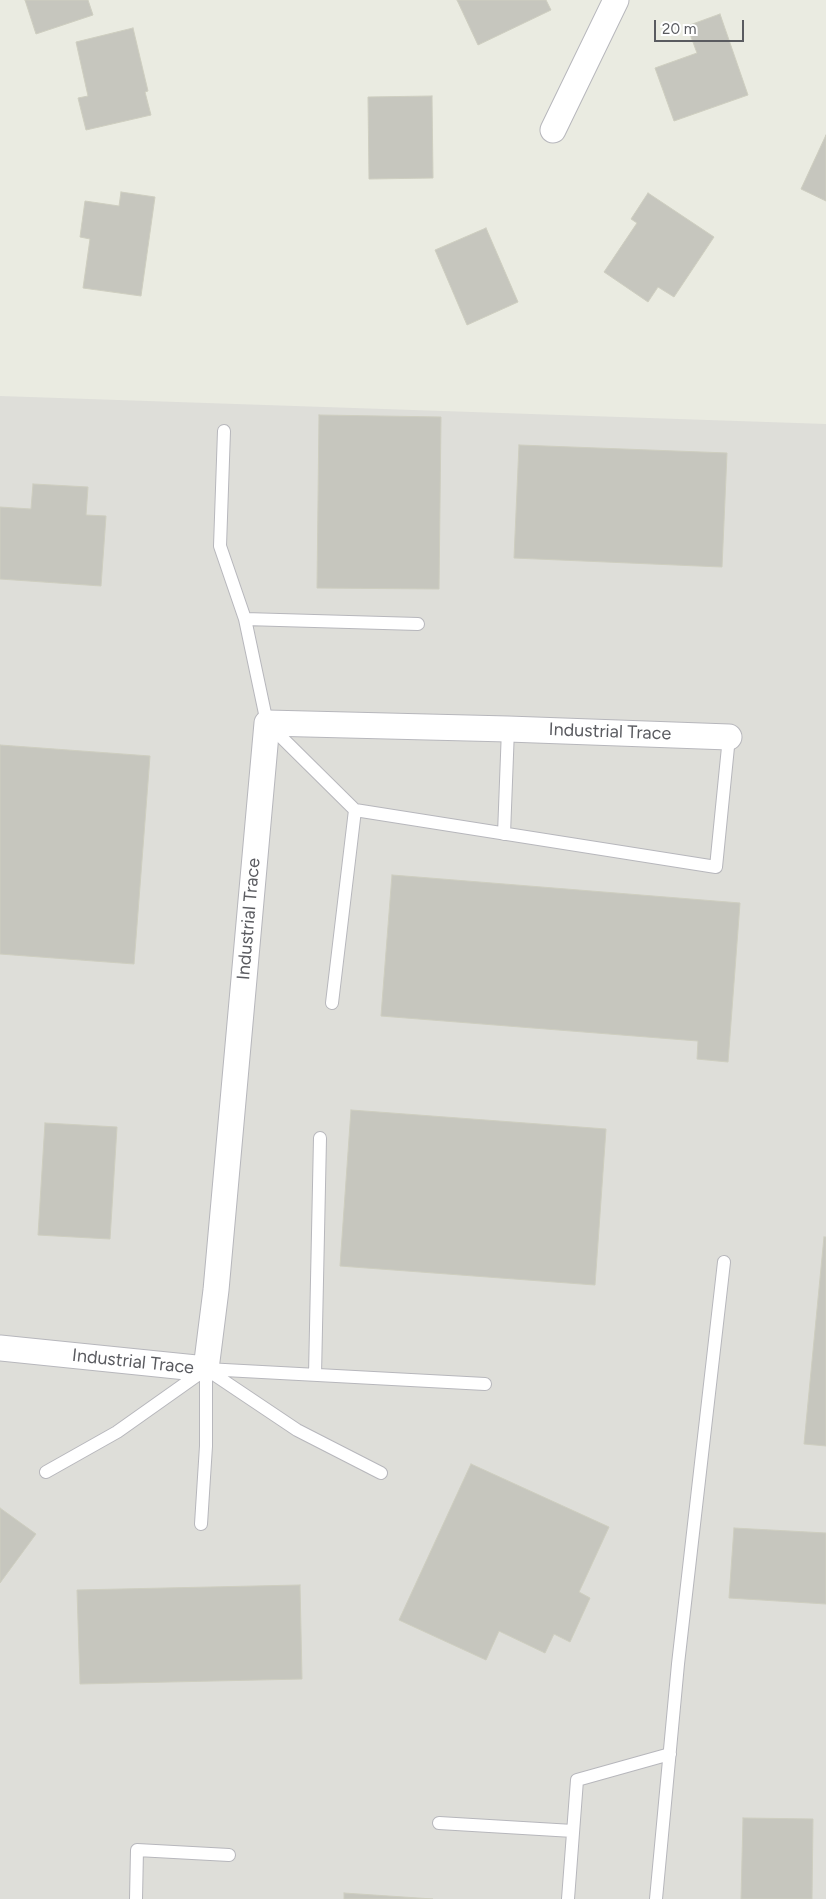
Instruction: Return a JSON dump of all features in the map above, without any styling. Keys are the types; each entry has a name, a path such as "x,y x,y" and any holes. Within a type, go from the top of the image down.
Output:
{"street":[{"path":"553,130 616,0"},
{"name":"Industrial Trace","path":"0,1348 206,1369 216,1290 267,723 729,737"}],"lane":[{"path":"224,431 220,546 244,619 267,723 355,810 716,867 729,737"},
{"path":"244,619 418,624"},
{"path":"504,834 508,729"},
{"path":"332,1003 355,810"},
{"path":"315,1375 320,1138"},
{"path":"656,1899 678,1664 724,1262"},
{"path":"206,1369 296,1430 381,1474"},
{"path":"201,1524 206,1446 206,1369"},
{"path":"46,1472 117,1432 206,1369 485,1384"},
{"path":"568,1899 577,1780 670,1754"},
{"path":"438,1823 573,1831"},
{"path":"136,1899 137,1850 229,1855"}],"shaded area":[{"path":"0,396 826,424 826,1899 0,1899"}],"building":[{"path":"25,0 88,0 93,15 36,34"},
{"path":"457,0 546,0 551,10 478,45"},
{"path":"720,14 748,95 674,121 655,68 697,53 687,26"},
{"path":"133,28 148,91 145,92 151,115 86,130 78,98 88,96 76,42"},
{"path":"432,96 433,178 369,179 368,97"},
{"path":"826,135 826,201 801,189"},
{"path":"121,192 155,197 141,296 83,288 90,239 80,237 85,201 119,206"},
{"path":"648,193 714,237 674,297 658,287 648,302 604,272 637,223 631,219"},
{"path":"486,228 518,302 467,325 435,250"},
{"path":"319,415 441,417 439,589 317,588"},
{"path":"519,445 727,453 722,567 514,558"},
{"path":"33,484 88,487 86,515 106,516 101,586 0,579 0,507 31,509"},
{"path":"0,745 150,756 134,964 0,954"},
{"path":"392,875 740,903 728,1062 697,1059 698,1041 381,1016"},
{"path":"351,1110 606,1129 595,1285 340,1266"},
{"path":"45,1123 117,1127 110,1239 38,1235"},
{"path":"824,1237 826,1237 826,1446 804,1444"},
{"path":"471,1464 609,1527 579,1592 590,1598 570,1642 554,1634 545,1653 499,1631 486,1660 399,1620"},
{"path":"0,1508 36,1534 0,1583"},
{"path":"734,1528 826,1533 826,1604 729,1598"},
{"path":"300,1585 302,1679 80,1684 77,1590"},
{"path":"743,1818 813,1819 812,1899 741,1899"},
{"path":"344,1893 433,1899 344,1899"}]}
